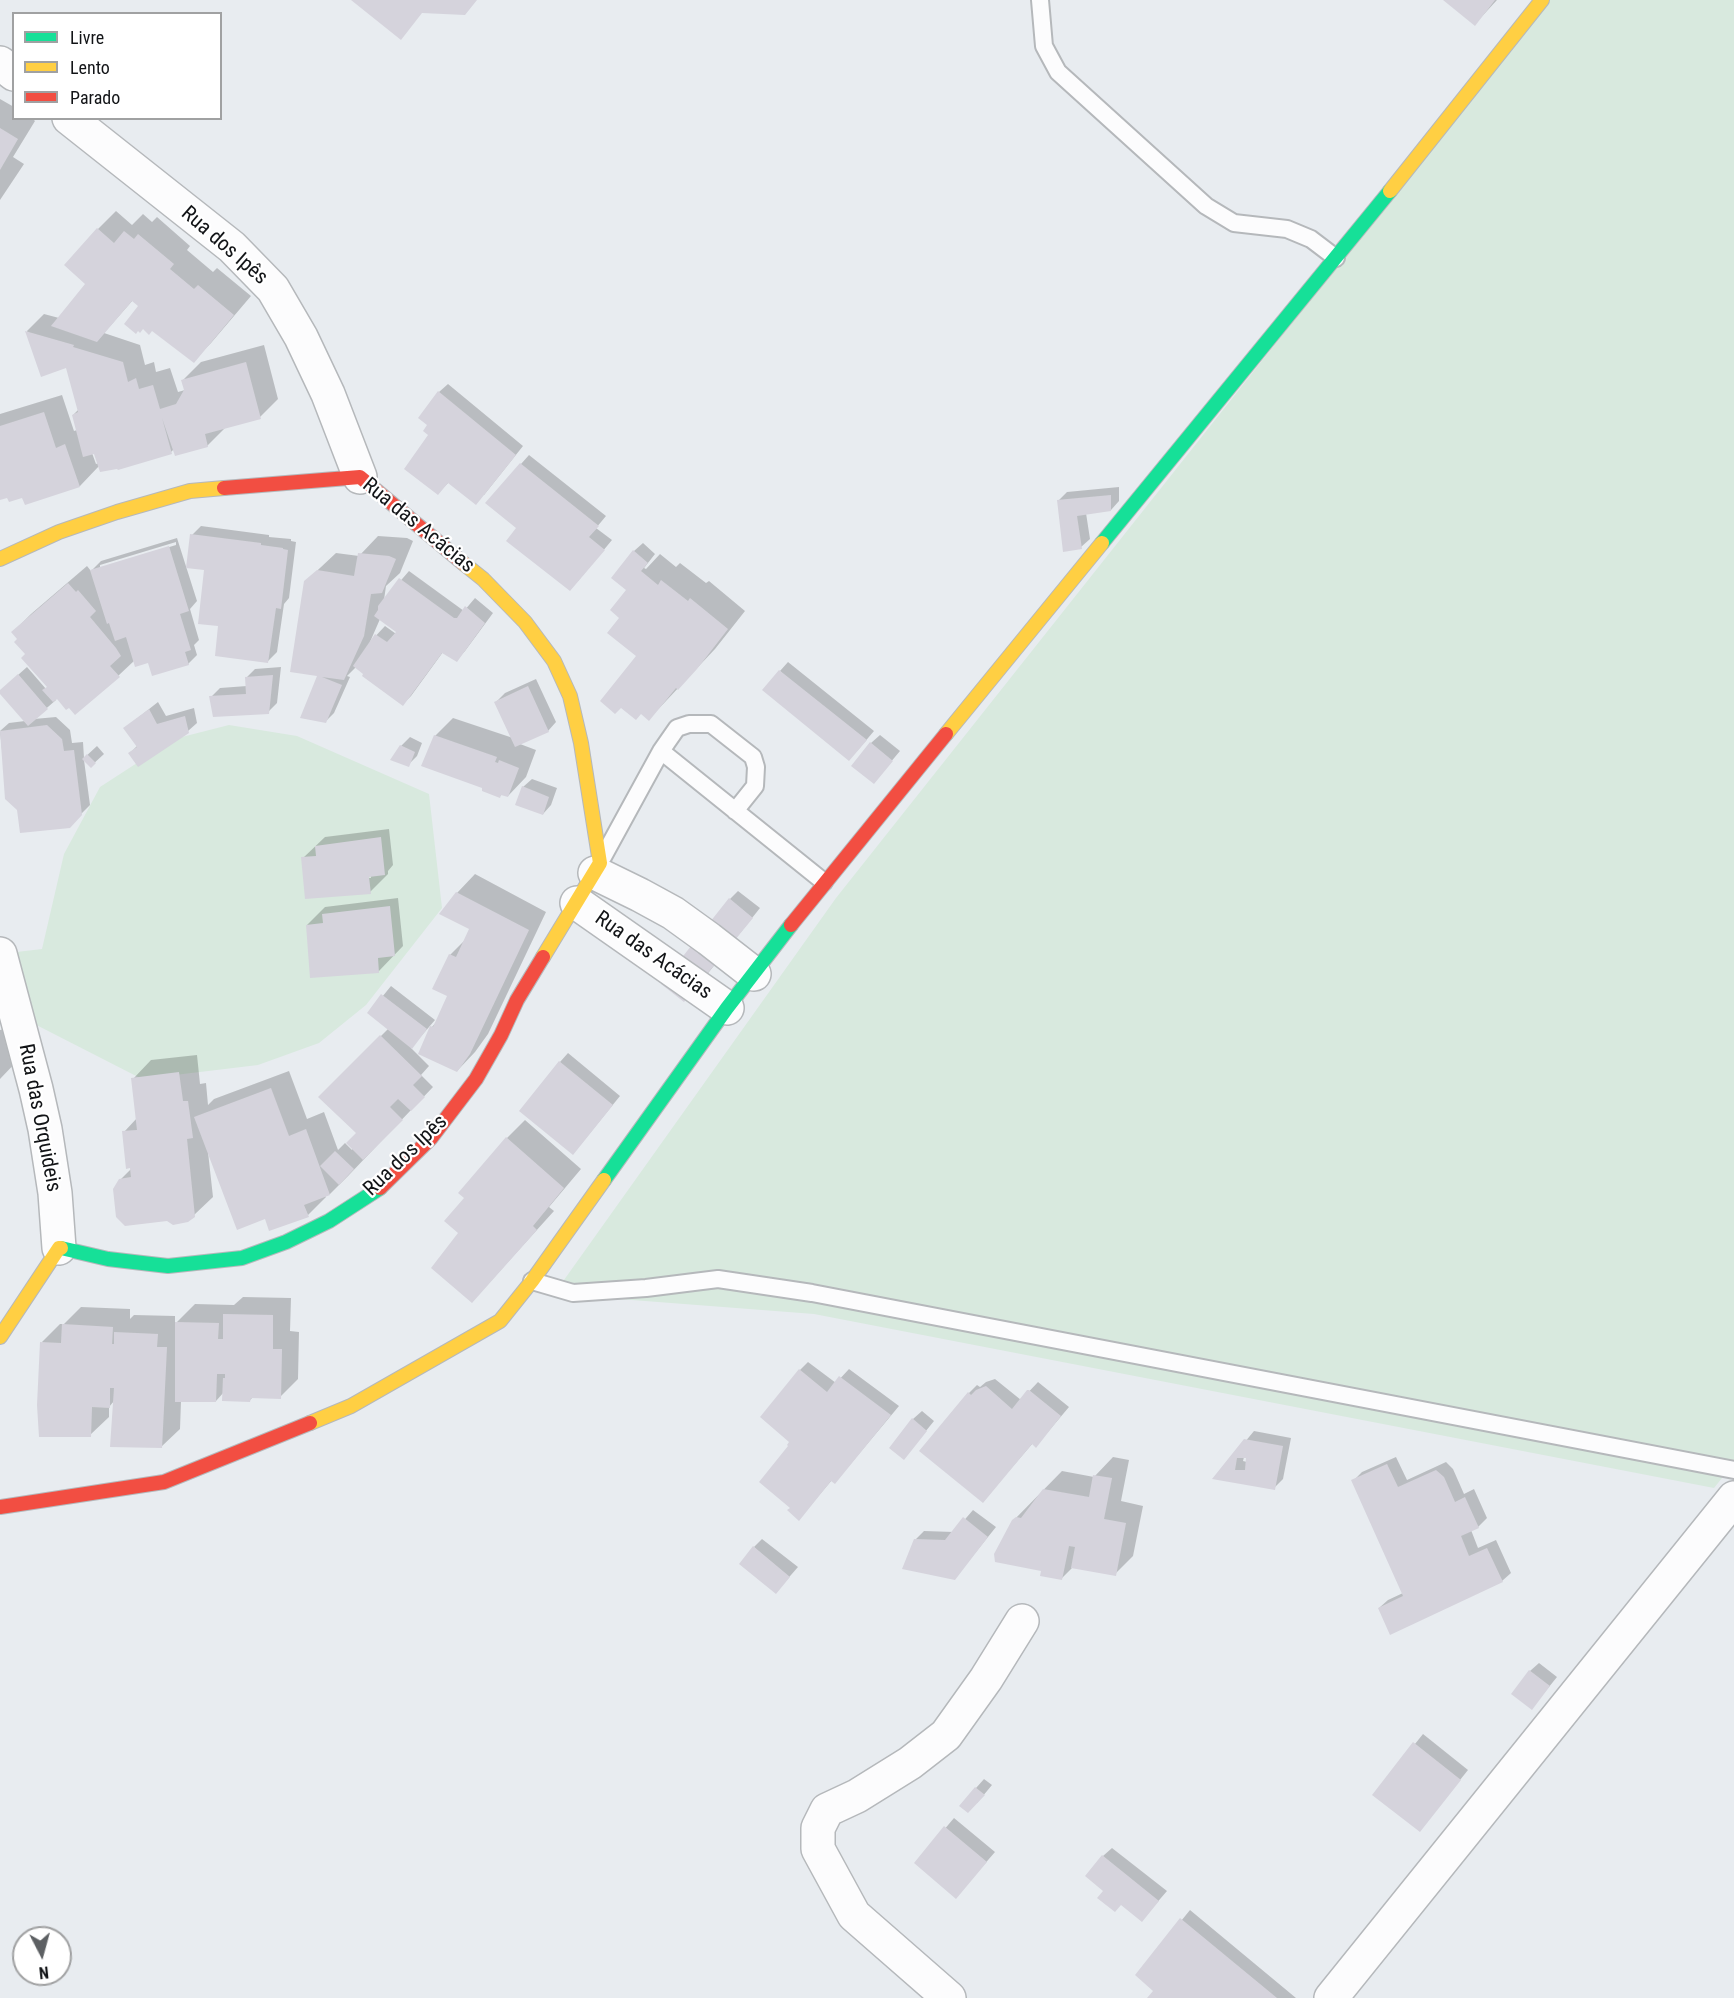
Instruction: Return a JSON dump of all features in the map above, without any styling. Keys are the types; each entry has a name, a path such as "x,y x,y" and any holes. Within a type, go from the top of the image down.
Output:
{"street":[{"path":"0,1507 164,1482 351,1406 501,1321 727,1008 824,882 1336,258 1542,0"},
{"path":"0,63 12,72"},
{"name":"Rua dos Ipês","path":"72,120 232,247 273,289 301,337 328,394 360,477"},
{"name":"Rua das Acácias","path":"0,560 59,532 190,491 360,477 483,579 525,622 554,661 570,696 581,743 598,868 578,903 727,1008"},
{"name":"Rua das Acácias","path":"598,868 673,914 754,974"},
{"name":"Rua dos Ipês","path":"59,1248 108,1259 168,1266 208,1263 242,1258 286,1242 339,1215 378,1189 431,1138 476,1079 501,1035 517,1000 578,903"},
{"name":"Rua das Orquideis","path":"0,954 45,1129 55,1194 59,1248"},
{"path":"0,1337 59,1248"},
{"path":"1331,1998 1734,1498"},
{"path":"949,1998 854,1915 818,1849 818,1828 827,1810 857,1796 910,1763 946,1735 986,1679 1022,1621"}],"lane":[{"path":"1040,0 1044,46 1058,72 1206,206 1234,223 1287,229 1311,239 1336,258"},
{"path":"598,868 661,751 677,728 688,724 711,724 753,757 756,767 755,786 735,811"},
{"path":"661,751 824,882"},
{"path":"532,1281 573,1293 646,1288 718,1279 812,1293 1734,1470"}],"green space":[{"path":"1548,0 1734,0 1734,1463 1714,1488 814,1314 554,1294 836,898"},
{"path":"229,725 297,736 429,794 442,908 366,1005 319,1043 258,1065 142,1079 9,1011 0,954 42,949 64,854 100,787 174,739"}],"building":[{"path":"351,0 477,0 465,15 422,13 401,40"},
{"path":"1443,0 1495,0 1475,26"},
{"path":"0,128 18,139 0,170"},
{"path":"97,228 114,243 124,231 134,239 138,234 174,264 170,269 194,289 198,285 234,315 194,363 152,331 149,335 143,329 136,334 124,324 138,306 132,301 97,342 51,326 85,284 64,265"},
{"path":"25,331 123,362 128,382 136,378 139,389 153,385 160,409 176,404 184,390 181,380 246,362 261,419 205,434 208,447 175,456 162,418 172,454 118,470 100,472 94,454 83,457 72,415 78,412 66,368 41,377"},
{"path":"438,391 516,455 476,505 448,483 438,495 404,469 428,435 423,431 427,425 418,418"},
{"path":"44,412 56,448 65,444 80,487 25,505 22,498 9,502 7,498 0,500 0,426"},
{"path":"520,463 599,526 589,537 605,550 570,591 506,541 516,528 485,503"},
{"path":"1111,495 1111,511 1077,516 1082,549 1063,552 1057,500"},
{"path":"190,534 261,543 261,545 288,550 281,609 276,608 268,663 215,656 218,626 198,624 204,570 186,568"},
{"path":"169,546 189,611 180,614 191,650 185,652 189,665 152,676 148,663 135,667 126,637 115,641 109,623 107,624 90,570"},
{"path":"633,550 648,563 641,571 658,585 661,580 688,601 690,598 728,629 697,669 678,690 676,688 649,721 641,714 636,720 621,708 615,714 600,701 636,656 607,633 619,618 610,610 626,590 611,578"},
{"path":"358,553 389,556 396,559 382,593 371,594 364,636 344,680 322,677 342,685 326,723 300,718 317,676 290,672 304,581 317,570 354,576"},
{"path":"399,578 454,618 457,618 465,606 485,623 457,662 442,653 403,706 362,676 363,674 353,666 375,634 387,642 396,632 374,616 378,606"},
{"path":"68,583 76,592 78,590 96,611 90,617 121,656 110,666 120,677 75,715 69,708 66,710 57,699 53,702 42,690 47,687 21,658 25,654 14,642 17,639 11,632"},
{"path":"779,670 867,740 849,761 762,690"},
{"path":"18,674 48,709 28,726 0,694 0,690"},
{"path":"273,675 269,714 213,717 209,696 246,694 245,677"},
{"path":"528,686 549,732 515,747 494,702"},
{"path":"149,709 157,724 185,716 189,733 138,767 128,753 137,747 123,728"},
{"path":"47,725 62,739 64,751 74,750 82,815 70,828 20,833 17,810 5,799 0,731"},
{"path":"434,735 497,757 495,762 498,763 499,760 519,768 508,797 501,795 500,798 482,791 482,788 421,766"},
{"path":"870,742 893,761 874,784 851,766"},
{"path":"400,745 415,752 409,767 390,760"},
{"path":"87,754 96,763 91,768 82,759"},
{"path":"522,786 549,797 543,815 515,805"},
{"path":"381,837 385,875 369,877 371,894 305,899 301,857 316,856 315,846"},
{"path":"456,892 529,930 470,1054 457,1072 418,1054 447,996 432,989 449,954 456,957 469,929 439,914"},
{"path":"729,898 753,918 684,1002 661,984"},
{"path":"390,906 395,956 378,958 379,973 310,978 306,925 323,923 322,914"},
{"path":"381,994 427,1029 412,1049 367,1013"},
{"path":"380,1035 422,1076 413,1085 425,1097 411,1111 398,1099 390,1107 403,1120 363,1160 346,1143 356,1133 318,1097"},
{"path":"559,1061 613,1105 573,1155 519,1111"},
{"path":"179,1072 183,1101 188,1101 193,1138 187,1139 195,1217 188,1222 173,1225 167,1221 125,1226 116,1217 113,1189 119,1179 131,1177 130,1168 126,1169 122,1131 137,1130 131,1078"},
{"path":"271,1088 289,1136 306,1129 330,1195 304,1205 309,1217 269,1231 265,1219 237,1230 194,1117"},
{"path":"506,1137 564,1188 533,1226 537,1230 472,1303 431,1268 458,1233 444,1221 464,1198 458,1193"},
{"path":"335,1151 354,1169 339,1185 320,1166"},
{"path":"223,1314 273,1315 273,1349 282,1349 281,1399 251,1398 250,1402 222,1401 225,1374 217,1374 216,1402 175,1402 175,1322 219,1323 218,1339 223,1339"},
{"path":"62,1324 113,1327 112,1344 114,1344 114,1332 158,1334 157,1347 167,1347 162,1448 110,1447 114,1388 110,1388 110,1408 92,1407 91,1437 39,1437 37,1405 40,1342 61,1343"},
{"path":"799,1369 827,1392 839,1376 891,1415 835,1484 831,1481 799,1521 787,1510 790,1508 759,1482 789,1442 760,1417"},
{"path":"986,1386 1012,1409 1029,1390 1061,1416 1036,1448 1032,1444 983,1503 919,1451 968,1392 971,1395"},
{"path":"912,1418 927,1431 904,1460 889,1448"},
{"path":"1244,1439 1283,1446 1275,1490 1212,1479","holes":["1237,1458 1246,1458 1245,1470 1235,1470"]},
{"path":"1387,1464 1398,1487 1436,1470 1444,1477 1455,1502 1465,1497 1479,1528 1461,1536 1469,1556 1487,1548 1503,1582 1390,1635 1378,1608 1403,1596 1351,1480"},
{"path":"1093,1475 1112,1478 1104,1519 1126,1523 1116,1576 1071,1568 1075,1547 1069,1546 1062,1580 1040,1576 1041,1571 995,1562 994,1554 1012,1520 1016,1517 1021,1518 1043,1489 1089,1497"},
{"path":"963,1517 988,1537 955,1580 902,1569 914,1539 945,1540"},
{"path":"753,1546 790,1577 776,1594 739,1564"},
{"path":"1529,1670 1550,1686 1532,1710 1511,1694"},
{"path":"1413,1742 1461,1780 1420,1832 1372,1795"},
{"path":"975,1787 985,1795 968,1813 959,1806"},
{"path":"944,1826 987,1862 956,1899 914,1863"},
{"path":"1102,1855 1159,1901 1142,1922 1121,1905 1115,1912 1097,1898 1103,1891 1085,1876"},
{"path":"1180,1918 1277,1998 1147,1998 1153,1991 1135,1975"}],"traffic: fast":[{"path":"1102,543 1390,191"},
{"path":"604,1180 727,1008 791,925"},
{"path":"61,1248 108,1259 168,1266 242,1258 286,1242 329,1221 380,1188"}],"traffic: slow":[{"path":"1390,191 1542,0"},
{"path":"0,559 59,532 117,512 190,491 224,488"},
{"path":"946,734 1102,543"},
{"path":"463,563 483,579 525,622 554,661 570,696 581,743 600,863 543,957"},
{"path":"310,1423 351,1406 500,1321 532,1281 604,1180"},
{"path":"0,1337 61,1248"}],"traffic: jam":[{"path":"224,488 360,477 463,563"},
{"path":"791,925 946,734"},
{"path":"380,1188 431,1138 476,1079 501,1035 517,1000 543,957"},
{"path":"0,1507 164,1482 310,1423"}]}
